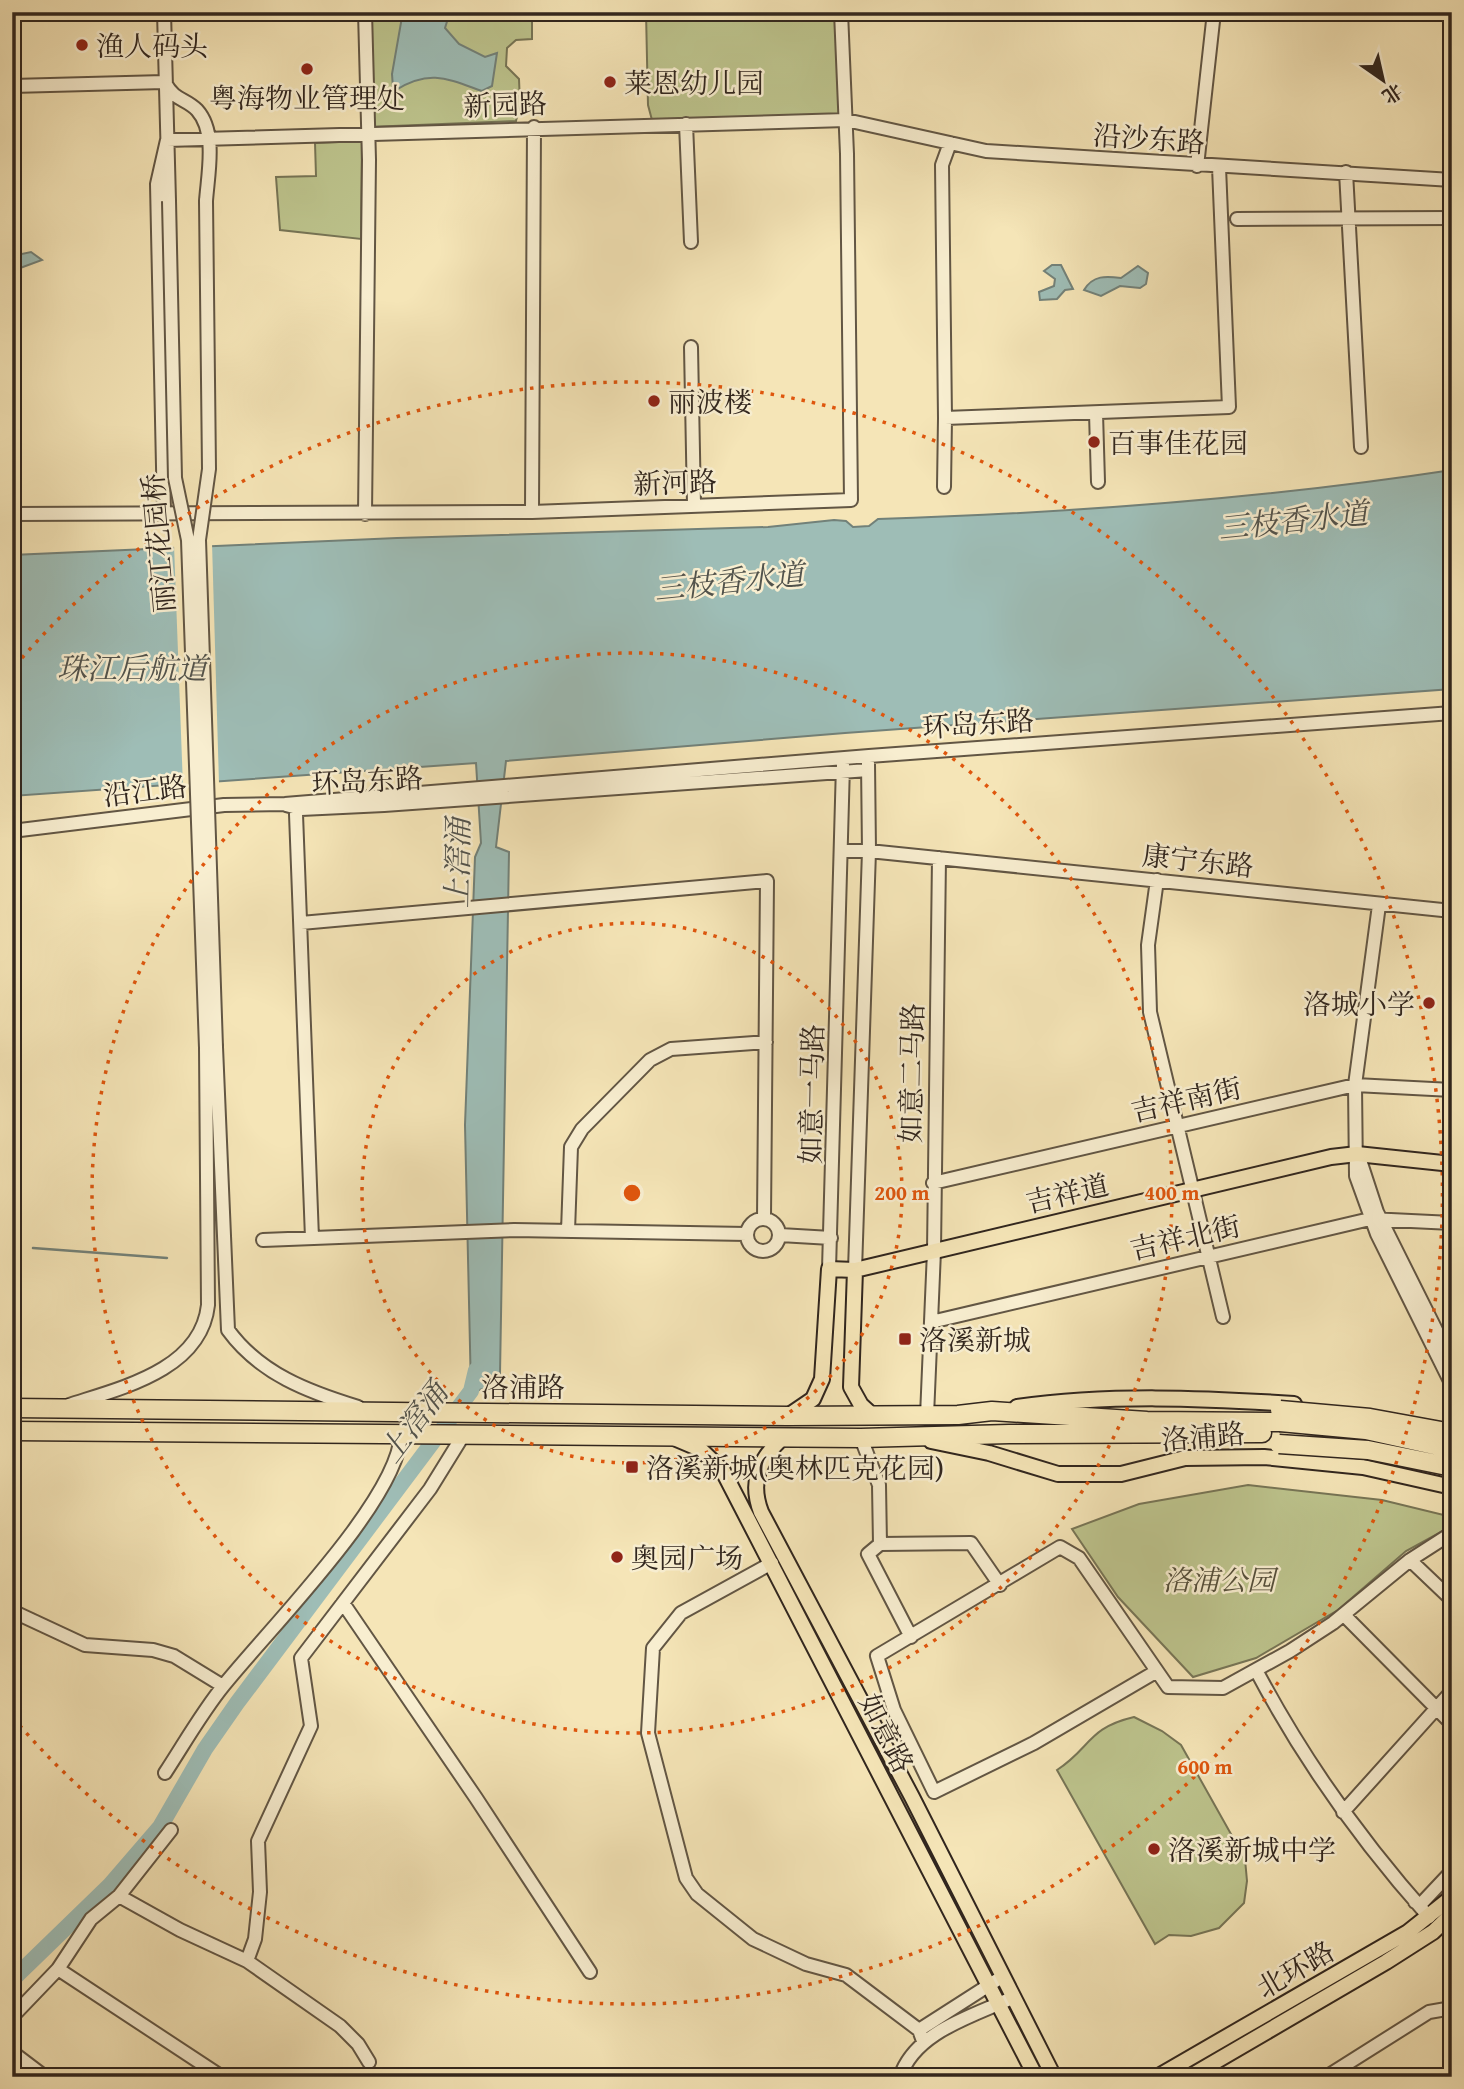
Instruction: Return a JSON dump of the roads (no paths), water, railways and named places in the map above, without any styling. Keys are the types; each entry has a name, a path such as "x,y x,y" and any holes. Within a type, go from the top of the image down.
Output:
{"highway":[{"name":"洛浦路","path":"12,1408 788,1416 927,1416 992,1411"},
{"path":"992,1411 1366,1430 1452,1449"},
{"path":"919,1438 1280,1427 1370,1418 1452,1434"},
{"path":"1280,1427 1365,1439 1452,1456"},
{"path":"1280,1427 1452,1469"},
{"name":"洛浦路","path":"12,1430 919,1438"}],"main road":[{"name":"吉祥道","path":"829,1269 855,1270 1191,1190 1357,1154 1452,1164"},
{"name":"如意一马路","path":"788,1416 813,1399 822,1379 829,1269"},
{"name":"如意一马路","path":"855,1270 851,1387 861,1405 873,1416"},
{"name":"洛浦路","path":"992,1411 1066,1402 1213,1400 1314,1405 1422,1420 1452,1427"},
{"path":"1414,1476 1424,1474 1433,1443 1430,1428 1422,1420"},
{"name":"如意路","path":"670,1436 700,1449 716,1462 772,1563 1036,2077"},
{"name":"如意路","path":"783,1437 760,1464 756,1476 757,1500 1054,2077"},
{"name":"洛浦路","path":"919,1438 989,1453 1058,1474 1121,1474 1185,1458 1264,1457 1350,1465 1414,1476 1452,1487"},
{"name":"北环路","path":"1157,2077 1429,1917 1452,1897"},
{"name":"北环路","path":"1189,2077 1386,1962 1433,1932 1452,1914"}],"street":[{"path":"164,12 167,140 157,184 164,513"},
{"path":"365,12 368,133 365,514"},
{"name":"新河路","path":"12,514 532,512 851,500 846,120 841,12"},
{"path":"1197,166 1214,12"},
{"path":"12,86 164,82"},
{"path":"164,82 172,96 194,107 200,114 209,139"},
{"name":"新园路","path":"167,140 534,127 846,120"},
{"name":"沿沙东路","path":"846,120 986,151 1452,180"},
{"path":"686,124 691,242"},
{"path":"532,512 534,127"},
{"name":"丽江花园桥","path":"209,139 206,201 209,469 199,540 211,1047"},
{"name":"丽江花园桥","path":"167,140 175,478 188,540 211,1047"},
{"path":"944,487 943,165 950,143"},
{"path":"945,418 1229,407 1219,167"},
{"path":"1346,172 1361,447"},
{"path":"1237,219 1452,218"},
{"path":"691,347 694,505"},
{"path":"1096,413 1098,482"},
{"name":"环岛东路","path":"285,804 473,793 843,765 869,756 1452,713"},
{"name":"如意一马路","path":"855,1270 869,851 869,756"},
{"path":"843,765 868,770"},
{"name":"如意一马路","path":"829,1269 843,765"},
{"name":"沿江路","path":"12,831 224,805 285,804"},
{"path":"296,814 312,1238"},
{"name":"康宁东路","path":"841,851 869,851 1452,911"},
{"name":"如意二马路","path":"927,1416 934,1251 939,858"},
{"path":"1157,880 1148,945 1150,1012 1223,1317"},
{"path":"301,922 767,881 764,1218"},
{"path":"1379,905 1355,1085 1356,1177 1452,1385"},
{"path":"568,1231 570,1147 582,1129 650,1060 671,1049 766,1042"},
{"path":"56,1409 118,1389 154,1373 191,1347 201,1335 208,1306 211,1047"},
{"path":"211,1047 228,1330 254,1358 293,1384 369,1411"},
{"name":"吉祥南街","path":"933,1183 1355,1085 1452,1090"},
{"path":"764,1218 776,1223 780,1236 775,1247 762,1251 751,1246 747,1234 752,1222 764,1218"},
{"path":"1375,1218 1452,1362"},
{"name":"吉祥北街","path":"931,1322 1375,1218 1452,1223"},
{"path":"262,1240 505,1230 747,1234"},
{"path":"780,1236 831,1238"},
{"path":"164,1773 223,1686 373,1505 401,1451 401,1434"},
{"path":"247,1961 255,1939 260,1892 258,1841 311,1726 301,1658 430,1489 464,1434"},
{"path":"1452,1434 1452,1469"},
{"path":"860,1438 879,1485 880,1544"},
{"path":"1157,1671 1034,1743 934,1792 894,1710 877,1656 1060,1547 1079,1558 1168,1686 1223,1688 1290,1651 1344,1615 1410,1560 1452,1532"},
{"path":"911,1637 868,1554 880,1544 971,1543 1000,1585"},
{"path":"1410,1560 1451,1598"},
{"path":"772,1563 681,1613 653,1648 649,1679 648,1732 685,1878 697,1894 753,1938 806,1964 846,1975 921,2035"},
{"path":"343,1603 590,1972"},
{"path":"12,1611 85,1645 153,1650 174,1657 223,1686"},
{"path":"1344,1615 1452,1724"},
{"path":"1256,1670 1279,1712 1343,1812 1429,1917"},
{"path":"1343,1812 1452,1691"},
{"path":"894,1763 915,1752"},
{"path":"12,2017 58,1969 91,1919 119,1896 171,1830"},
{"path":"1415,1902 1421,1904 1452,1871"},
{"path":"119,1896 180,1930 247,1961 340,2026 358,2044 369,2062"},
{"path":"58,1969 222,2077"},
{"path":"900,2077 904,2063 921,2035 1003,1976"},
{"path":"921,2035 1014,1997"},
{"path":"1326,2077 1429,2012 1452,2008"},
{"path":"12,2052 45,2077"}],"water":[{"path":"399,12 450,12 445,28 459,44 485,57 497,53 492,86 482,91 449,80 429,78 396,90 393,88 392,74 402,17"},
{"path":"31,252 42,260 12,271 12,256"},
{"path":"1052,265 1061,265 1073,289 1065,290 1057,299 1040,300 1039,292 1054,286 1055,279 1044,271"},
{"path":"1138,266 1148,273 1146,284 1140,288 1120,286 1101,296 1084,290 1096,279 1121,278"},
{"name":"珠江后航道","path":"1452,470 1452,689 845,733 506,761 496,847 509,852 500,1374 485,1389 471,1391 465,1125 475,857 481,843 476,763 12,796 12,555 397,538 768,527 834,520 846,521 853,527 869,526 878,519 1094,509 1238,497"}],"waterway":[{"path":"33,1248 167,1258"},
{"name":"上滘涌","path":"12,1980 110,1885 160,1827 205,1749 237,1703 471,1391 476,1370"}],"place":[{"name":"渔人码头","path":"82,45"},
{"name":"粤海物业管理处","path":"307,69"},
{"name":"莱恩幼儿园","path":"610,82"},
{"name":"丽波楼","path":"654,401"},
{"name":"百事佳花园","path":"1094,442"},
{"name":"洛城小学","path":"1429,1003"},
{"name":"洛溪新城","path":"905,1339"},
{"name":"洛溪新城(奥林匹克花园)","path":"632,1467"},
{"name":"奥园广场","path":"617,1557"},
{"name":"洛溪新城中学","path":"1154,1849"}],"water label":[{"name":"三枝香水道","path":"1293,520"},
{"name":"三枝香水道","path":"729,581"}],"park label":[{"name":"洛浦公园","path":"1219,1579"}]}
